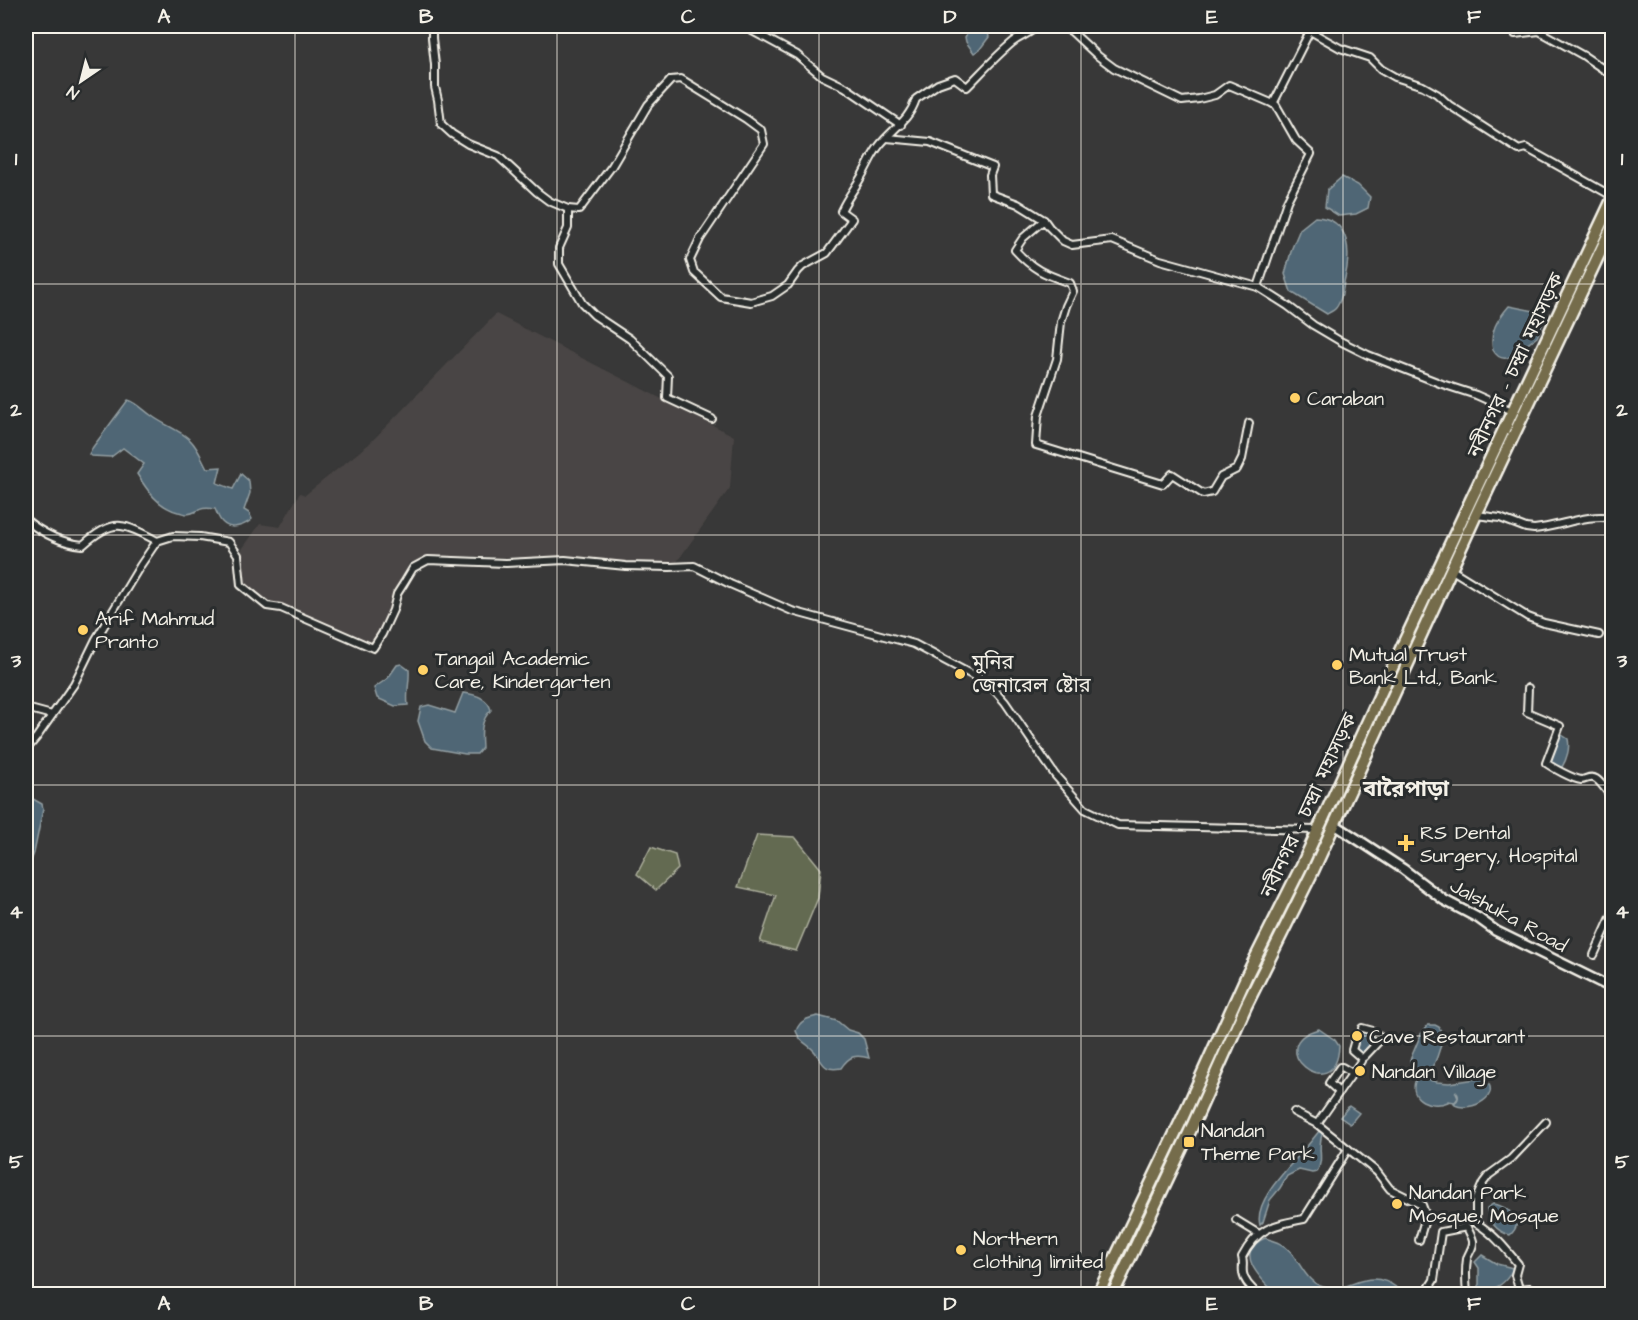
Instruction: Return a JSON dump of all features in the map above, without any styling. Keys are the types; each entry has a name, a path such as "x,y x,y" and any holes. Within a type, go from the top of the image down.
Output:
{"highway":[{"name":"নবীনগর - চন্দ্রা মহাসড়ক","path":"1098,1294 1612,198"},
{"name":"নবীনগর - চন্দ্রা মহাসড়ক","path":"1113,1294 1612,227"},
{"path":"1167,1150 1179,1155"}],"street":[{"path":"432,26 435,87 441,124 468,144 498,156 549,201 568,208 579,210 612,166 648,105 671,80 681,79 761,130 764,144 700,239 690,260 694,272 721,297 751,302 772,296 788,285 803,266 827,253 852,219 841,211 870,159 880,144 901,124 916,99 938,84 955,78 967,87 999,54 1037,26"},
{"path":"743,26 797,56 822,76 845,87 901,124"},
{"path":"1058,26 1071,31 1114,68 1182,100 1215,95 1229,85 1276,105 1296,140 1311,154 1287,201 1258,287"},
{"path":"1273,104 1310,31 1340,48 1370,58 1381,69 1395,77 1437,94 1449,105 1519,150 1526,148 1612,198"},
{"path":"1515,34 1539,31 1584,56 1612,75"},
{"path":"887,138 930,142 993,167 990,176 991,194 1018,204 1044,220 1063,241 1072,245 1112,240 1160,260 1258,287 1313,325 1368,355 1476,395 1512,411"},
{"path":"568,208 568,228 559,248 559,264 582,303 594,315 630,339 668,376 667,398 712,419"},
{"path":"1044,220 1023,238 1015,250 1034,268 1070,283 1073,291 1062,322 1057,359 1038,416 1036,445 1163,484 1172,474 1203,494 1212,492 1221,477 1237,469 1242,459 1249,423"},
{"path":"1476,515 1500,518 1534,529 1590,518 1612,518"},
{"path":"26,520 52,537 76,544 83,545 103,530 120,525 157,541"},
{"path":"26,750 74,684 96,639 157,541 173,536 200,537 229,542 238,555 240,585 267,606 281,608 373,648 393,610 397,594 413,568 428,560 506,563 565,560 626,566 694,566 792,611 914,644 989,684 1005,702 1055,775 1085,809 1118,825 1317,830"},
{"path":"1452,570 1528,618 1599,635"},
{"path":"1528,688 1527,712 1560,726 1545,763 1557,771 1582,780 1595,778 1612,797"},
{"path":"26,708 52,715"},
{"name":"Jalshuka Road","path":"1334,824 1403,869 1444,900 1479,918 1496,931 1612,988"},
{"path":"1594,955 1612,915"},
{"path":"1317,1124 1379,1041 1379,1036 1373,1031 1362,1028"},
{"path":"1354,1043 1352,1050 1364,1059"},
{"path":"1339,1092 1329,1083 1340,1067 1356,1072"},
{"path":"1294,1112 1317,1124 1377,1172 1390,1189 1422,1205 1426,1216 1419,1240"},
{"path":"1536,1294 1530,1288 1519,1289 1515,1275 1518,1264 1506,1249 1476,1222 1476,1199 1489,1175 1511,1159 1546,1122"},
{"path":"1258,1294 1249,1286 1243,1275 1242,1257 1250,1242 1259,1233 1285,1223 1304,1219 1348,1149"},
{"path":"1236,1220 1259,1233"},
{"path":"1425,1294 1434,1280 1441,1232 1467,1227 1473,1240 1466,1263 1467,1294"}],"shaded area":[{"path":"496,314 734,436 730,488 676,563 469,556 409,562 387,623 371,646 285,612 247,587 238,555 260,524 280,527 300,493 305,495 369,444"}],"green space":[{"path":"757,835 795,837 821,869 818,898 796,951 760,942 776,895 738,887"},
{"path":"651,847 675,855 678,869 656,890 637,874"}],"water":[{"path":"974,29 988,32 989,37 974,53 965,37 969,31"},
{"path":"1342,177 1358,185 1370,197 1368,208 1356,214 1339,216 1325,207 1327,190"},
{"path":"1315,217 1327,219 1336,224 1342,231 1348,250 1340,300 1335,309 1327,314 1291,292 1285,274 1300,229"},
{"path":"1509,306 1539,312 1544,320 1537,337 1510,357 1503,358 1493,350 1492,338 1498,321"},
{"path":"128,400 191,441 207,468 221,467 217,483 233,489 241,474 249,481 250,493 244,510 252,519 242,525 230,527 222,522 215,509 205,508 187,514 171,510 154,497 137,474 144,464 123,448 111,457 91,456 89,454 93,447"},
{"path":"401,664 409,670 408,705 395,706 377,698 374,688 388,678 397,665"},
{"path":"463,693 484,700 491,710 483,723 482,748 477,754 465,754 432,748 425,741 418,721 421,707 429,705 455,713"},
{"path":"1562,735 1568,739 1569,746 1562,767 1553,765 1552,753"},
{"path":"33,799 42,804 43,809 34,853 26,875 26,802"},
{"path":"818,1016 837,1021 848,1030 858,1033 864,1039 869,1058 853,1057 841,1068 825,1066 796,1031 805,1020"},
{"path":"1428,1025 1439,1027 1442,1034 1437,1057 1431,1068 1412,1067 1410,1060 1421,1034"},
{"path":"1319,1029 1335,1040 1339,1046 1335,1064 1326,1072 1315,1073 1305,1067 1298,1058 1296,1047 1302,1037"},
{"path":"1366,1030 1375,1035 1377,1040 1363,1056 1353,1048"},
{"path":"1483,1078 1489,1084 1490,1091 1483,1101 1469,1107 1461,1107 1455,1105 1455,1102 1448,1101 1442,1104 1428,1103 1418,1097 1415,1092 1416,1079 1449,1083"},
{"path":"1349,1106 1359,1113 1350,1124 1340,1117"},
{"path":"1320,1130 1323,1132 1317,1172 1299,1170 1287,1176 1270,1200 1260,1225 1259,1215 1268,1193"},
{"path":"1493,1204 1509,1211 1516,1220 1514,1230 1510,1235 1497,1229 1491,1221 1487,1208"},
{"path":"1265,1238 1288,1249 1310,1279 1322,1286 1338,1288 1375,1279 1395,1286 1401,1294 1276,1294 1257,1273 1250,1258 1255,1244"},
{"path":"1482,1255 1497,1264 1513,1268 1500,1285 1479,1290 1479,1268 1475,1262"}],"place":[{"name":"Caraban","path":"1295,398"},
{"name":"Arif Mahmud Pranto","path":"83,630"},
{"name":"Mutual Trust Bank Ltd., Bank","path":"1337,665"},
{"name":"Tangail Academic Care, Kindergarten","path":"423,670"},
{"name":"মুনির জেনারেল ষ্টোর","path":"960,674"},
{"name":"RS Dental Surgery, Hospital","path":"1406,843"},
{"name":"Cave Restaurant","path":"1357,1036"},
{"name":"Nandan Village","path":"1360,1071"},
{"name":"Nandan Theme Park","path":"1189,1142"},
{"name":"Nandan Park Mosque, Mosque","path":"1397,1204"},
{"name":"Northern clothing limited","path":"961,1250"}],"district":[{"name":"বারৈপাড়া","path":"1406,788"}]}
